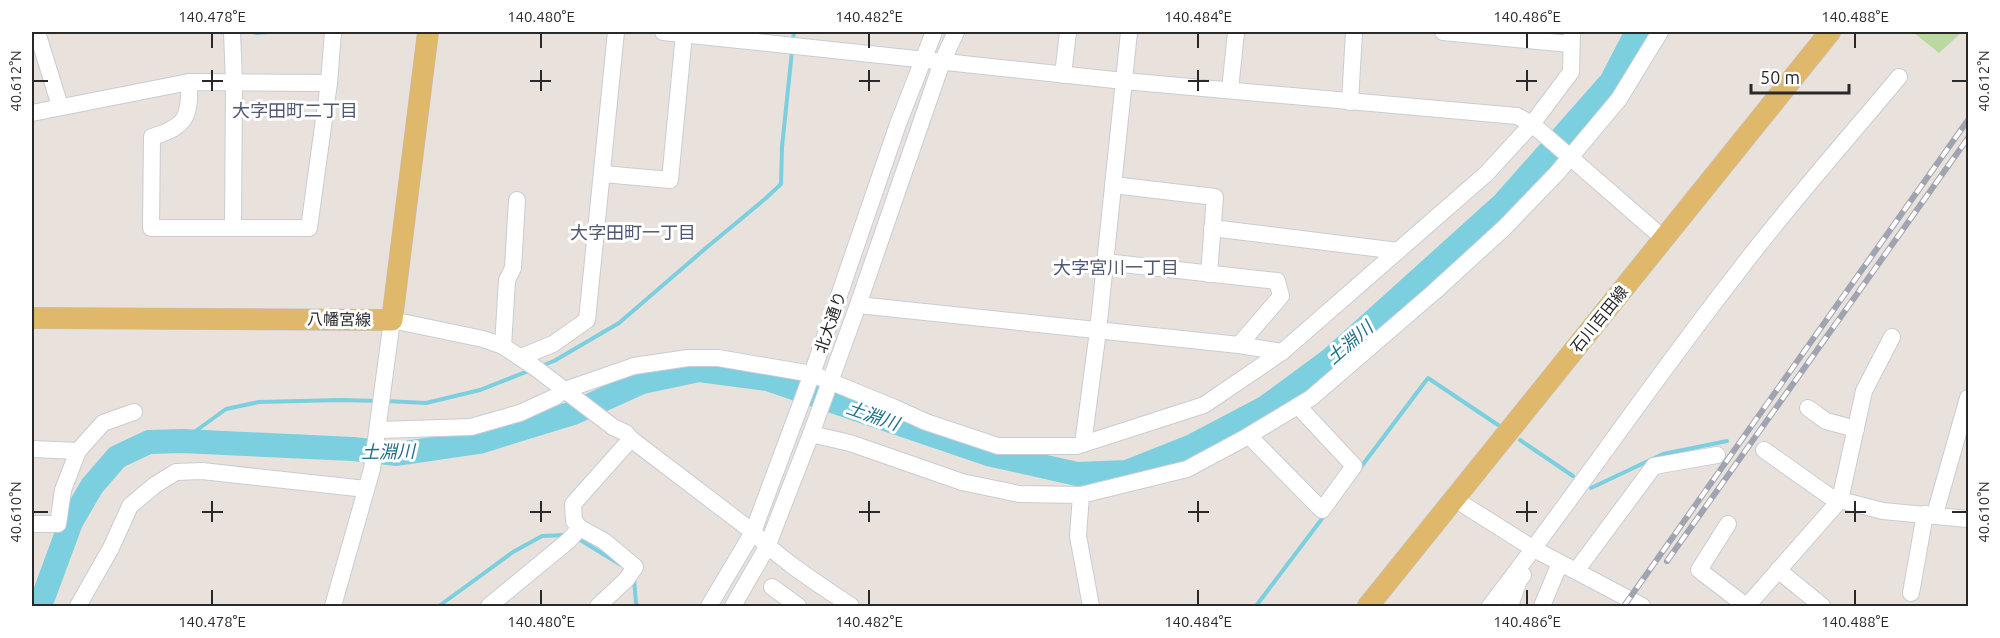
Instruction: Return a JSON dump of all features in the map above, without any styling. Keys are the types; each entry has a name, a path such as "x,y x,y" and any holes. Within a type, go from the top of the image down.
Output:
{"main road":[{"name":"八幡宮線","path":"32,318 393,320 428,32"},
{"name":"石川百田線","path":"1368,606 1830,32"}],"street":[{"path":"37,32 60,106"},
{"path":"232,32 233,228"},
{"path":"189,82 190,101 187,115 180,125 152,137 151,228 309,228 333,32"},
{"path":"527,361 586,320 616,32"},
{"path":"663,32 1063,75 1517,116 1534,126 1568,154 1663,238"},
{"name":"北大通り","path":"710,606 753,532 810,377 898,124 934,32"},
{"path":"734,606 768,547 830,385 942,62 956,32"},
{"path":"1063,75 1068,32"},
{"path":"1083,444 1098,331 1129,32"},
{"path":"1230,90 1236,32"},
{"path":"1350,102 1354,32"},
{"path":"378,434 471,427 520,413 634,366 688,358 718,358 810,377 895,408 926,422 998,446 1077,446 1204,405 1282,352 1486,174 1534,126 1571,72 1571,38 1453,32"},
{"path":"812,431 962,482 1019,494 1081,495 1187,469 1249,436 1311,398 1408,315 1504,228 1619,99 1660,32"},
{"path":"603,174 670,180 684,34"},
{"path":"1490,606 1537,550 1642,399 1735,274 1899,76"},
{"path":"32,112 189,82 328,83"},
{"path":"1113,185 1215,197 1209,274"},
{"path":"503,346 507,280 513,268 517,200"},
{"path":"1212,228 1398,251"},
{"path":"1105,262 1277,281 1281,296 1239,345"},
{"path":"858,305 1239,345 1282,352"},
{"path":"333,606 372,470 393,320 483,339 503,346 527,361 613,427 626,433 753,532 789,564 851,606"},
{"path":"1728,524 1699,570 1747,606 1840,501 1864,391 1892,338"},
{"path":"1911,592 1930,514 1968,398"},
{"path":"1249,436 1322,510 1354,466 1298,406"},
{"path":"1808,408 1826,421 1856,429"},
{"path":"32,524 58,524 63,490 78,451 103,423 134,412"},
{"path":"574,535 573,504 631,439"},
{"path":"32,449 78,451"},
{"path":"1764,450 1829,496 1840,501 1883,511 1968,519"},
{"path":"1576,571 1654,466 1717,454"},
{"path":"78,606 111,548 130,506 155,485 176,472 202,471 366,489"},
{"path":"1081,495 1078,536 1091,606"},
{"path":"1453,498 1537,550 1642,606"},
{"path":"574,535 604,541 630,574 598,606"},
{"path":"489,606 574,535"},
{"path":"1510,606 1520,580 1537,550"},
{"path":"1542,606 1560,563"},
{"path":"1778,570 1822,606"},
{"path":"772,587 798,606"}],"green space":[{"path":"1913,32 1962,32 1939,53"}],"waterway":[{"path":"253,32 268,32"},
{"path":"793,40 794,32"},
{"name":"土淵川","path":"40,606 71,522 92,486 117,457 149,442 182,441 353,449 397,454 479,442 573,413 642,382 699,370 767,379 988,454 1077,474 1127,472 1190,447 1266,407 1330,360 1503,204 1611,82 1637,32"},
{"path":"541,366 554,361 619,323 781,184 782,147 792,51"},
{"path":"385,401 426,403 480,390 531,370"},
{"path":"1361,467 1428,378 1501,427"},
{"path":"182,441 226,409 259,402 378,401"},
{"path":"1520,440 1573,476"},
{"path":"1591,488 1663,454 1727,441"},
{"path":"1256,606 1324,516"},
{"path":"439,606 513,552 542,536 566,535"},
{"path":"577,538 621,565"},
{"path":"634,579 638,606"}],"railway":[{"path":"1624,606 1968,120"},
{"path":"1667,561 1968,138"}],"district":[{"name":"大字田町二丁目","path":"295,110"},
{"name":"大字田町一丁目","path":"633,232"},
{"name":"大字宮川一丁目","path":"1116,267"}]}
